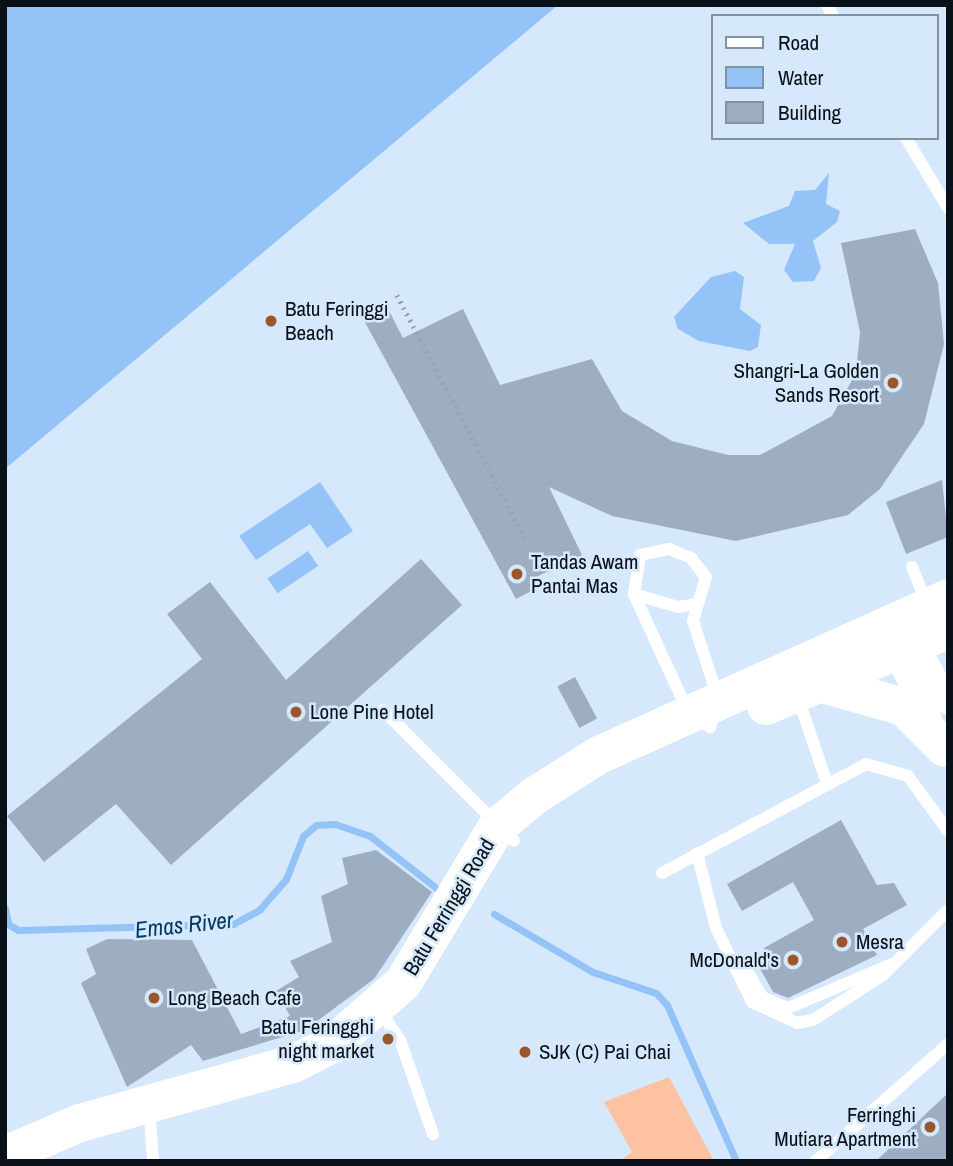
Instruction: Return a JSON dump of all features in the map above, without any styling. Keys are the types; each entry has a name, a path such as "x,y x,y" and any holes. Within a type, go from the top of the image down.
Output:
{"main road":[{"name":"Batu Ferringgi Road","path":"707,714 811,690 918,627"},
{"name":"Batu Ferringgi Road","path":"5,1155 57,1131 150,1112 302,1074 345,1054 382,1016 505,835 599,755 707,714 918,627"},
{"path":"811,690 904,707 946,749"},
{"name":"Batu Ferringgi Road","path":"24,1161 150,1112"}],"street":[{"path":"918,627 948,703"},
{"path":"918,627 946,749"}],"lane":[{"path":"907,140 948,208"},
{"path":"669,549 691,558 706,577 693,621 707,714 634,594 640,555 669,549"},
{"path":"912,567 918,627"},
{"path":"634,594 678,607 698,604"},
{"path":"811,690 827,783"},
{"path":"383,710 505,835"},
{"path":"662,873 866,764 900,772 948,831"},
{"path":"698,853 723,943 760,1009 801,1023 890,965 948,910"},
{"path":"731,959 743,964 762,998 788,1008 890,965"},
{"path":"382,1016 401,1040 433,1134"},
{"path":"816,1161 948,1044"},
{"path":"150,1112 153,1161"}],"path":[{"path":"397,295 527,543"}],"shaded area":[{"path":"669,1077 714,1161 620,1161 632,1152 604,1102"}],"water":[{"path":"5,5 558,5 5,469"},
{"path":"829,173 826,204 840,211 837,222 813,241 821,268 814,281 793,282 784,270 795,244 769,244 743,223 789,206 795,191 815,190"},
{"path":"735,271 744,277 740,309 761,325 758,347 750,351 699,341 678,329 674,317 711,277"},
{"path":"320,482 353,531 327,548 310,524 256,560 239,536"},
{"path":"308,551 318,566 277,593 267,578"}],"building":[{"name":"Shangri-La Golden Sands Resort","path":"915,229 938,283 944,344 924,424 880,489 848,515 736,541 612,516 549,487 582,555 534,578 539,587 516,599 361,315 385,303 403,338 463,309 500,385 592,359 622,411 672,441 728,455 760,455 832,416 856,373 860,332 841,243"},
{"path":"942,480 948,537 906,554 886,502"},
{"path":"421,559 462,605 171,865 116,804 44,862 7,816 202,659 167,614 210,582 286,680"},
{"path":"575,677 597,718 579,728 557,686"},
{"path":"841,820 877,885 894,883 907,905 863,929 877,955 788,998 773,992 757,963 768,957 764,948 814,920 793,882 742,911 727,884"},
{"path":"376,850 432,892 374,979 305,1030 203,1061 191,1045 127,1087 81,983 96,974 86,949 107,939 192,940 241,1034 290,1016 276,991 299,977 290,961 332,942 321,896 348,884 342,858"},
{"name":"Ferringhi Mutiara Apartment","path":"948,1093 948,1161 876,1161"}],"waterway":[{"name":"Emas River","path":"5,908 8,924 18,930 233,924 259,910 286,879 303,836 316,825 335,824 370,836 435,887"},
{"name":"Emas River","path":"494,914 593,972 656,993 667,1005 736,1161"}],"place":[{"name":"Batu Feringgi Beach","path":"271,321"},
{"name":"Shangri-La Golden Sands Resort","path":"893,383"},
{"name":"Tandas Awam Pantai Mas","path":"517,574"},
{"name":"Lone Pine Hotel","path":"296,712"},
{"name":"Mesra","path":"842,942"},
{"name":"McDonald's","path":"793,960"},
{"name":"Long Beach Cafe","path":"154,998"},
{"name":"Batu Feringghi night market","path":"388,1039"},
{"name":"SJK (C) Pai Chai","path":"525,1052"},
{"name":"Ferringhi Mutiara Apartment","path":"930,1127"}]}
